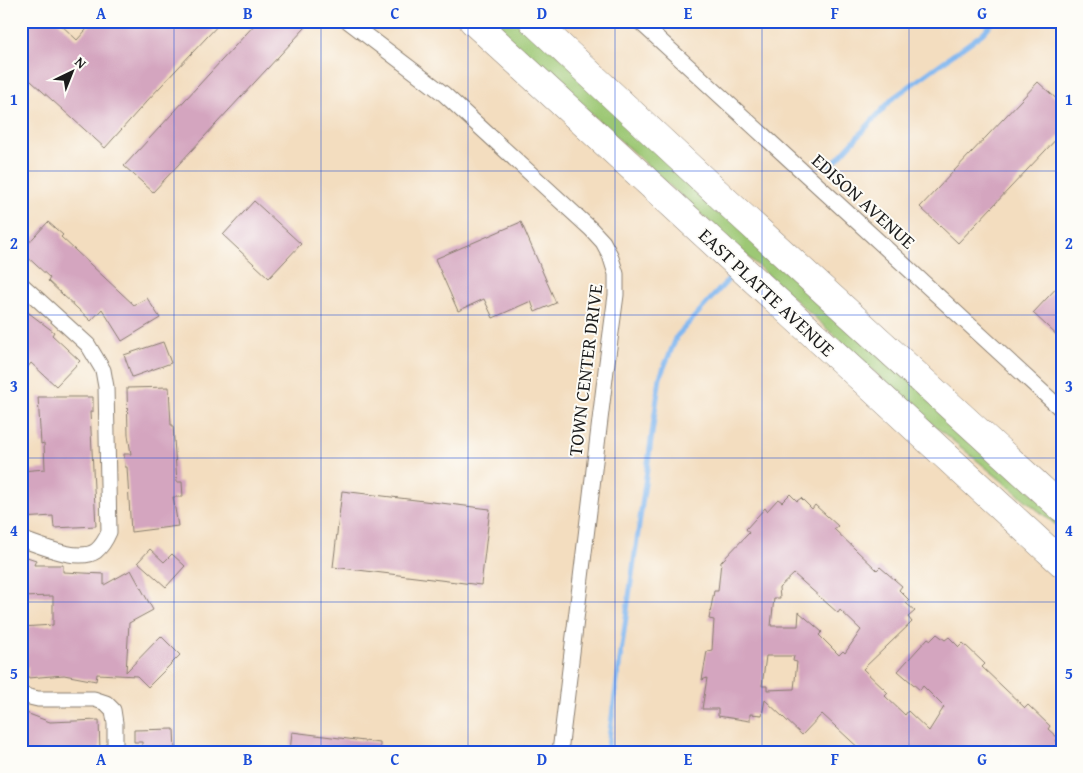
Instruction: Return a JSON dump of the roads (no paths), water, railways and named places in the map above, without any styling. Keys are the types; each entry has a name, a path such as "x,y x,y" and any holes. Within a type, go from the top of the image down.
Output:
{"highway":[{"name":"EAST PLATTE AVENUE","path":"473,21 1062,563"},
{"name":"EAST PLATTE AVENUE","path":"533,21 727,202 1062,508"}],"street":[{"name":"TOWN CENTER DRIVE","path":"348,21 444,94 591,229 610,255 616,274 616,295 560,752"},
{"name":"EDISON AVENUE","path":"638,21 1062,410"},
{"path":"21,284 88,345 103,370 106,387 109,532 104,542 95,552 83,555 67,554 21,539"},
{"path":"21,695 38,699 94,699 106,703 113,710 116,752"}],"waterway":[{"path":"830,167 893,98 982,34 994,21"},
{"path":"607,752 660,377 677,336 728,280"}]}
